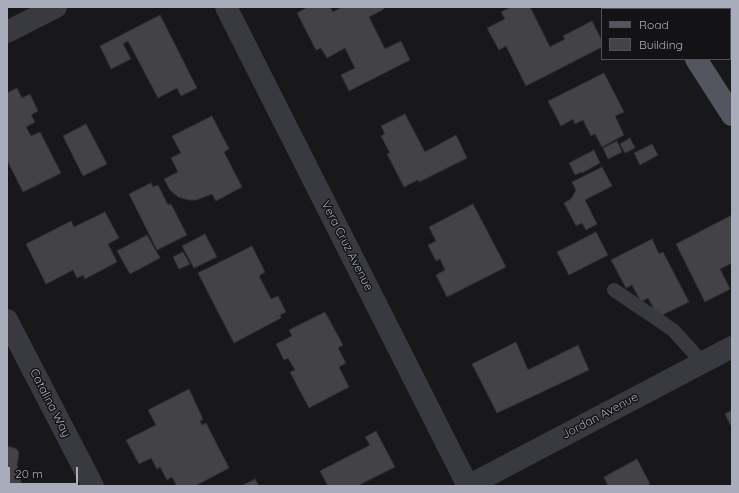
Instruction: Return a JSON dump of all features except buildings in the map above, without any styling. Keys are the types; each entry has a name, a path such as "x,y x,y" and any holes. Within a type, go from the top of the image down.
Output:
{"main road":[{"path":"697,60 732,115"}],"street":[{"path":"7,32 56,7"},
{"name":"Vera Cruz Avenue","path":"226,7 468,486"},
{"name":"Catalina Way","path":"7,320 93,486"},
{"name":"Jordan Avenue","path":"468,486 732,347"}],"lane":[{"path":"614,290 673,330 702,362"}]}
